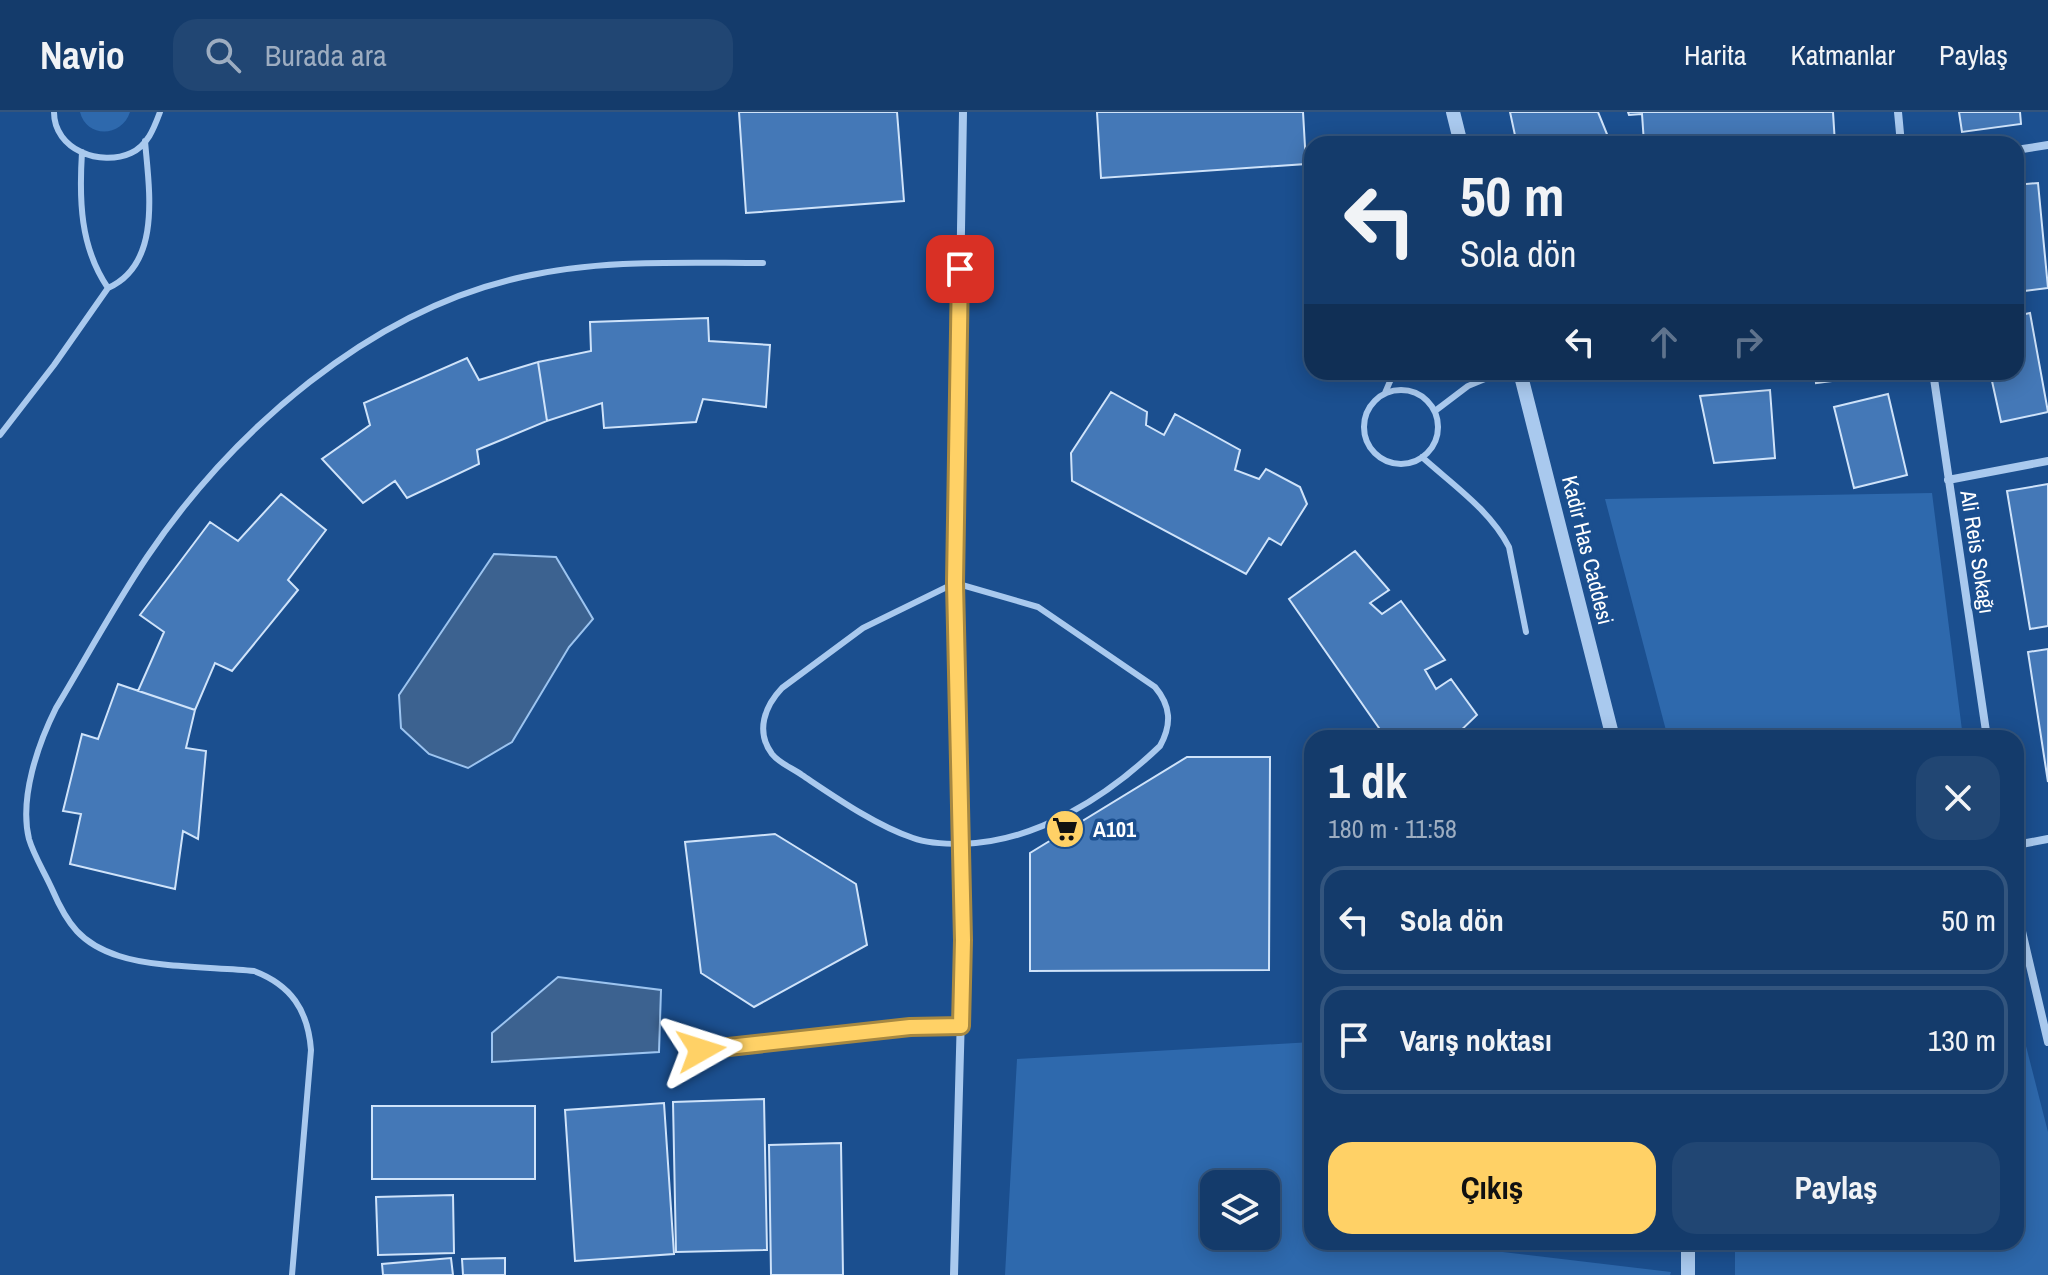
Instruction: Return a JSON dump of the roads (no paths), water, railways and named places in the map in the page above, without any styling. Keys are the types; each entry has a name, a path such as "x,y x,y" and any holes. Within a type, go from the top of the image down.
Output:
{"street":[{"path":"954,1275 963,940 955,583 963,112"},
{"path":"1453,112 1459,136"},
{"path":"1898,112 1900,136"},
{"path":"2024,149 2048,145"},
{"name":"Kadir Has Caddesi","path":"1522,380 1611,730"},
{"name":"Ali Reis Sokağı","path":"1934,380 1986,730"},
{"path":"1948,480 2048,461"},
{"path":"2024,844 2048,839"},
{"path":"2024,940 2048,1042"},
{"path":"1688,1250 1688,1275"}],"lane":[{"path":"54,112 54,119 66,141 85,155 110,160 134,152 151,135 160,112"},
{"path":"0,435 108,288 121,282 141,255 147,232 150,197 145,141"},
{"path":"82,152 80,186 85,236 94,265 108,288"},
{"path":"292,1275 311,1050 305,1014 284,986 270,977 254,971 142,961 119,956 98,947 66,921 29,839 30,788 44,733 147,557 185,506 227,458 266,421 340,359 375,336 448,299 524,276 612,264 763,263"},
{"path":"1385,393 1391,380"},
{"path":"1435,411 1468,386 1483,380"},
{"path":"1399,390 1413,392 1426,400 1435,411 1437,437 1432,448 1410,464 1384,460 1373,452 1366,440 1364,427 1367,413 1373,402 1385,393 1399,390"},
{"path":"1422,457 1487,515 1504,537 1509,547 1526,632"},
{"path":"955,583 1038,607 1155,687 1168,707 1169,718 1167,733 1160,746 1084,805 1027,832 961,844 915,839 846,804 781,763 765,741 763,728 771,699 817,662 863,628 955,583"},
{"path":"701,1050 910,1027 961,1026"}],"place":[{"name":"A101","path":"1065,829"}]}
